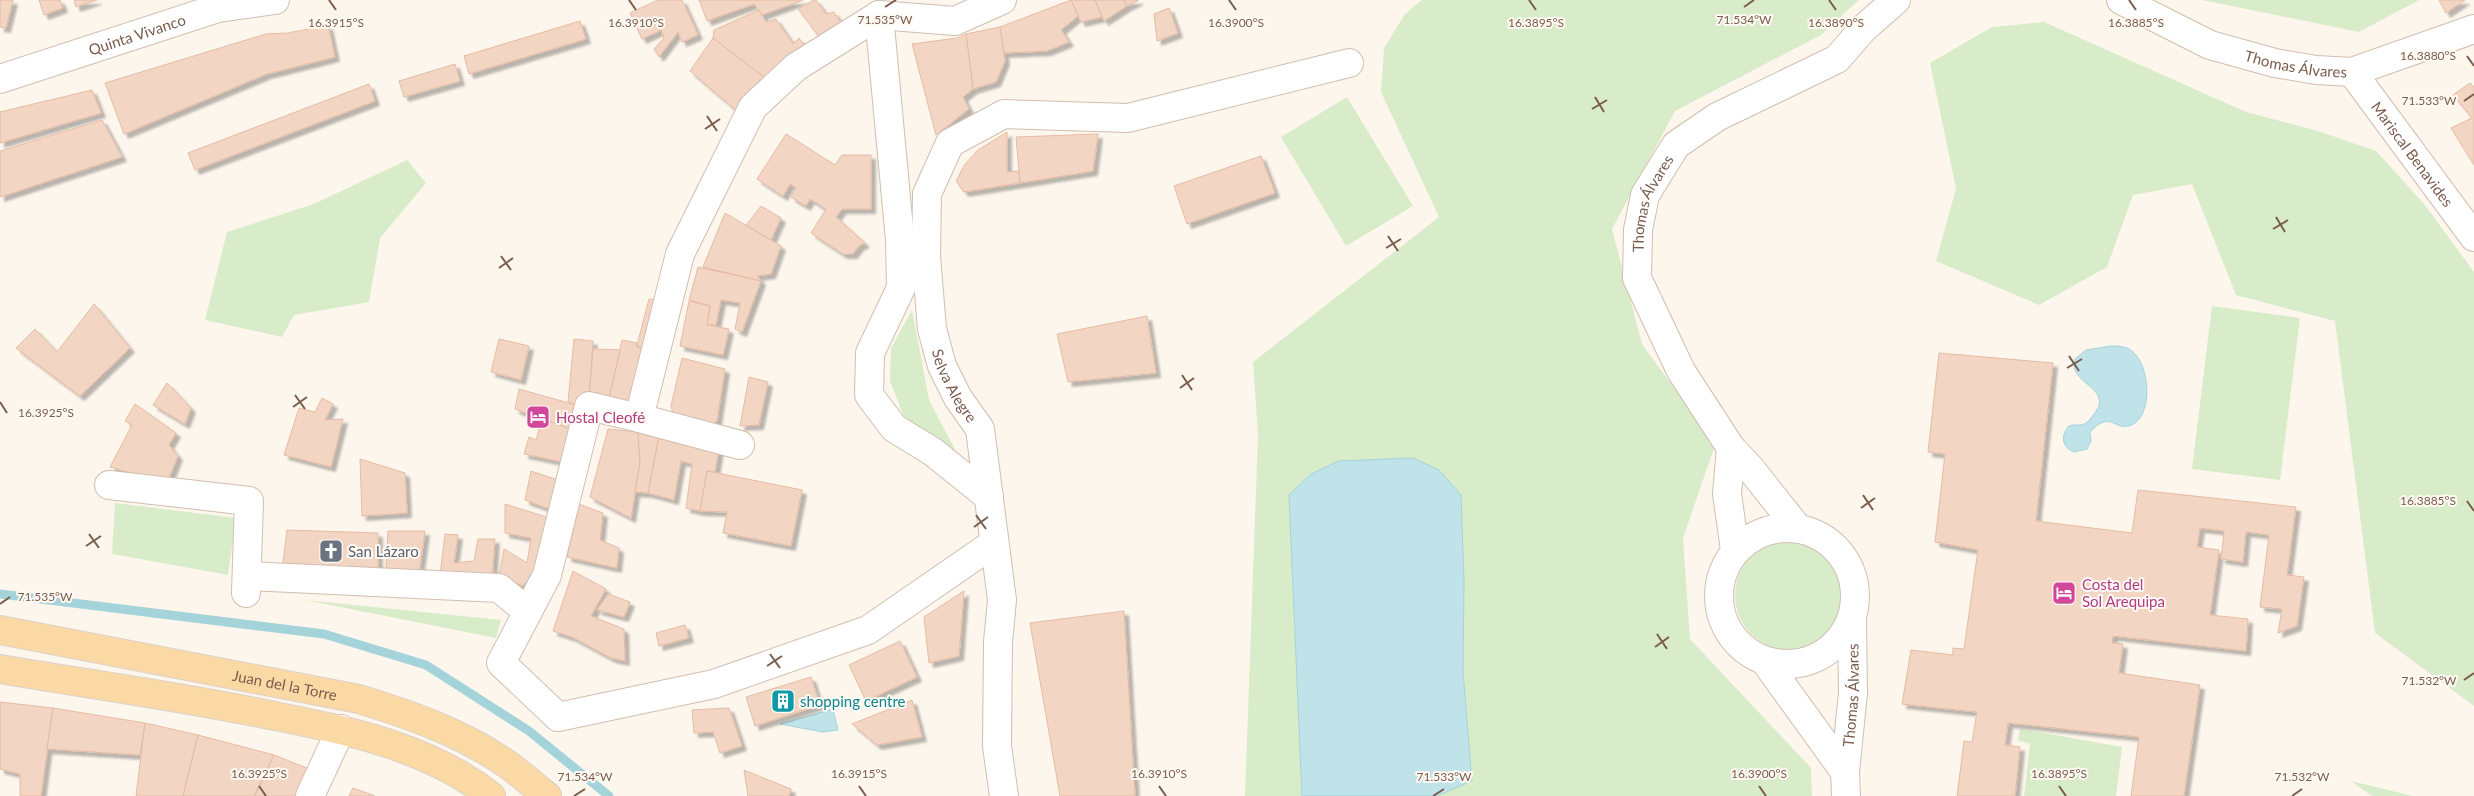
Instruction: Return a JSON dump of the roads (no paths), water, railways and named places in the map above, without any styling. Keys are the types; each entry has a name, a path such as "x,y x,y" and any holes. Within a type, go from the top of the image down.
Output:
{"main road":[{"name":"Juan del la Torre","path":"0,630 359,699 410,714 457,735 507,764 547,796"},
{"path":"0,669 224,706 341,729 392,744 436,763 491,796"}],"street":[{"name":"Quinta Vivanco","path":"0,79 218,8 275,0"},
{"path":"639,418 680,254 753,107 796,68 879,15 955,21 1002,0"},
{"name":"Thomas Álvares","path":"1796,526 1750,468 1731,448 1680,371 1637,278 1638,230 1645,194 1676,145 1717,117 1838,59 1862,29 1896,0"},
{"name":"Thomas Álvares","path":"2121,0 2210,45 2274,63 2316,70 2352,72 2474,29"},
{"path":"879,15 900,240 901,288 870,353 869,395 894,428 934,452 989,497"},
{"name":"Selva Alegre","path":"1004,796 997,746 998,642 1002,600 980,430 958,398 942,366 932,329 926,256 927,194 950,143 1004,114 1128,118 1349,64"},
{"name":"Mariscal Benavides","path":"2352,72 2474,237"},
{"path":"900,240 926,256"},
{"path":"740,445 589,406 547,574 501,663 558,717 714,684 868,630 994,543"},
{"path":"1731,448 1727,494 1735,550"},
{"path":"109,485 249,501 247,586 499,588 528,612"},
{"path":"1796,526 1828,541 1843,556 1853,576 1856,598 1852,619 1842,638 1820,656 1807,662 1785,664 1764,660 1748,651 1734,638 1724,622 1720,604 1720,585 1725,567 1735,550 1750,538 1768,530 1796,526"},
{"name":"Thomas Álvares","path":"1846,784 1853,693 1852,619"},
{"name":"Thomas Álvares","path":"1764,660 1846,784"},
{"path":"310,796 341,729"}],"water":[{"path":"2120,346 2133,352 2143,367 2147,388 2145,408 2141,417 2135,423 2128,426 2109,422 2098,425 2090,432 2091,441 2087,449 2074,452 2065,444 2063,437 2066,430 2069,426 2082,425 2087,422 2095,413 2099,404 2099,397 2095,391 2077,374 2074,367 2075,359 2086,350"},
{"path":"1413,458 1439,470 1461,495 1464,582 1463,671 1472,781 1437,796 1302,796 1289,495 1311,474 1339,461"},
{"path":"833,709 838,730 823,732 780,724"}],"waterway":[{"path":"0,594 324,634 426,665 529,731 609,796"}],"place":[{"name":"Hostal Cleofé","path":"538,417"},
{"name":"San Lázaro","path":"331,551"},
{"name":"Costa del Sol Arequipa","path":"2064,593"},
{"name":"shopping centre","path":"783,701"}]}
